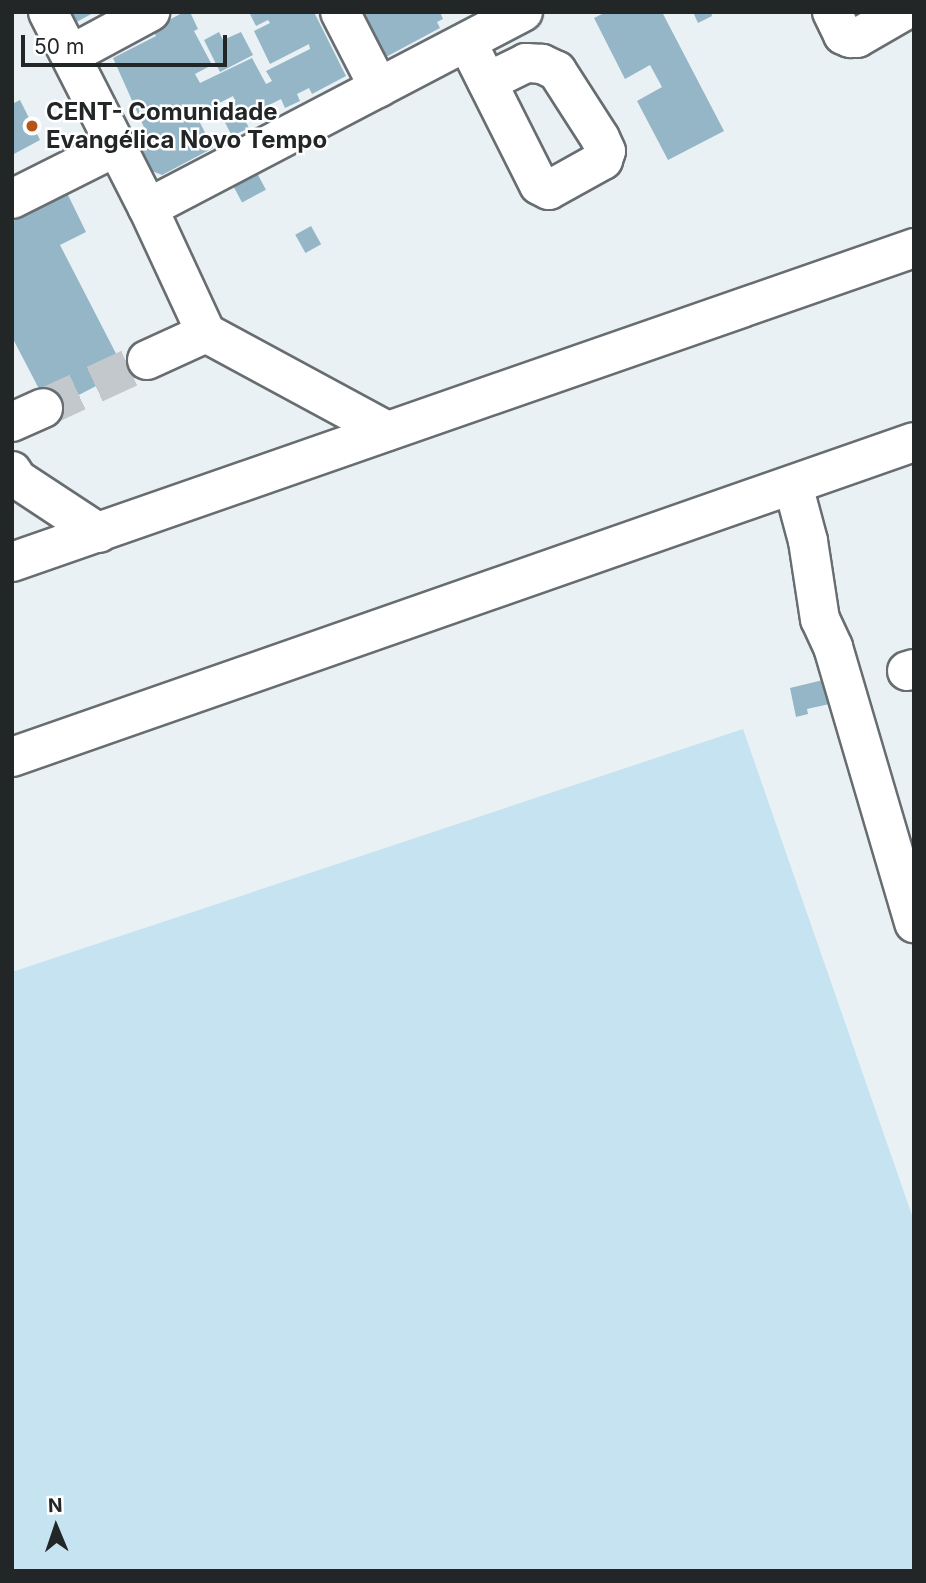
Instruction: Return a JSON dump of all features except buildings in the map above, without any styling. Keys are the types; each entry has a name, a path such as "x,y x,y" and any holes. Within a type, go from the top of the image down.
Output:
{"main road":[{"path":"48,12 72,54 148,208 206,333 387,431"},
{"path":"72,54 150,12"},
{"path":"340,12 379,88"},
{"path":"148,208 523,12"},
{"path":"832,12 843,35 857,38 902,12"},
{"path":"467,42 487,82"},
{"path":"12,199 116,147"},
{"path":"12,562 914,248"},
{"path":"147,360 206,333"},
{"path":"12,757 914,442"},
{"path":"14,477 99,533"},
{"path":"793,485 807,541 820,619 833,647 914,923"}],"shaded area":[{"path":"743,729 914,1221 914,1571 12,1571 12,972"}],"tunnel":[{"path":"43,408 147,360"}],"place":[{"name":"CENT- Comunidade Evangélica Novo Tempo","path":"32,126"}]}
